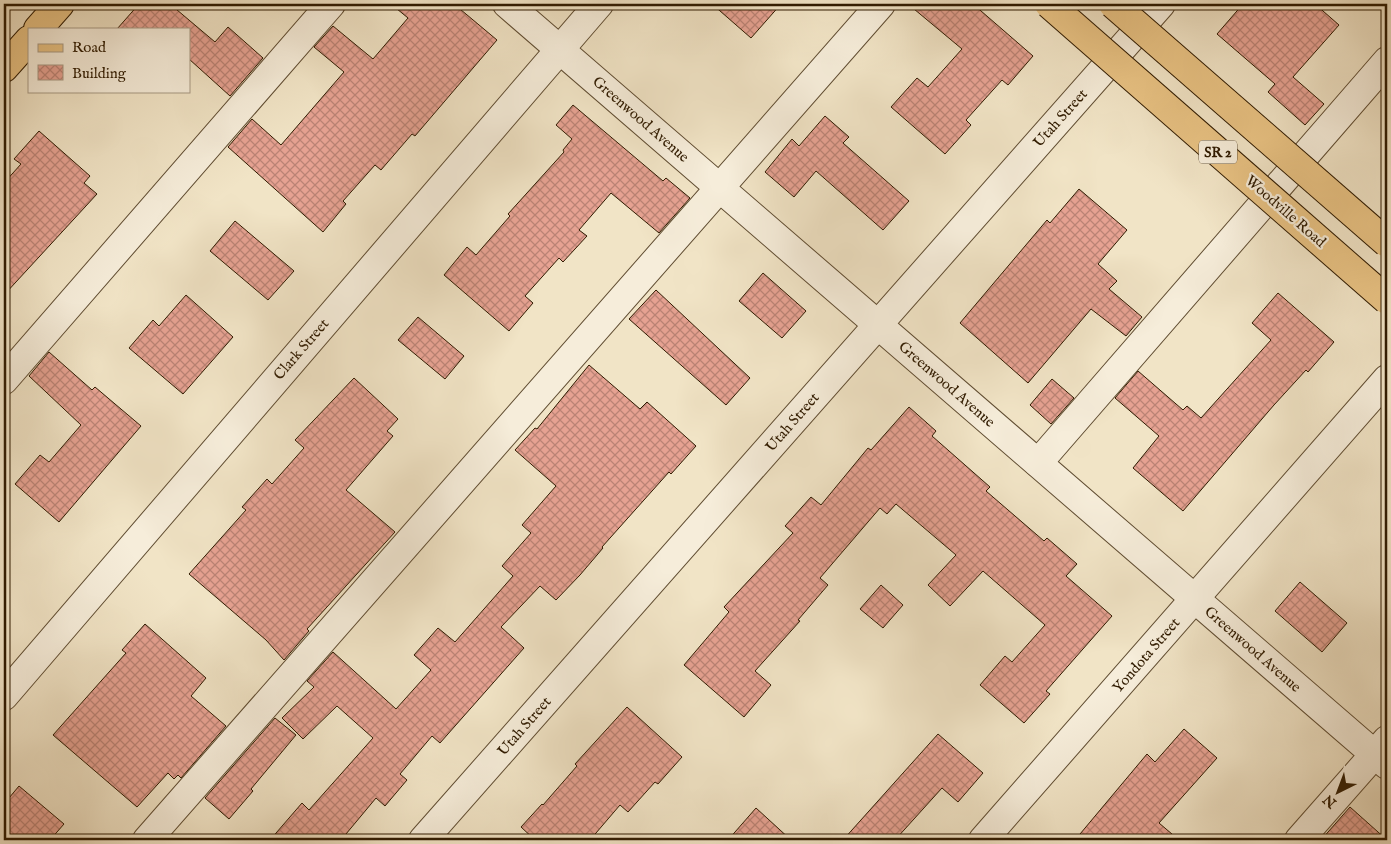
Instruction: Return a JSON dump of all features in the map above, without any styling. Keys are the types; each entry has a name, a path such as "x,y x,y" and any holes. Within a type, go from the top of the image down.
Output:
{"main road":[{"path":"39,28 60,4"},
{"name":"Woodville Road","path":"1049,4 1387,300"},
{"name":"SR 2","path":"1113,4 1387,243"},
{"path":"4,68 28,41"}],"street":[{"path":"4,380 331,4"},
{"name":"Greenwood Avenue","path":"507,4 1195,598 1383,753"},
{"name":"Clark Street","path":"4,696 599,4"},
{"path":"147,840 881,4"},
{"name":"Utah Street","path":"423,840 1161,4"},
{"path":"1038,463 1387,61"},
{"name":"Yondota Street","path":"983,840 1387,379"},
{"path":"1299,840 1383,753"}],"building":[{"path":"139,4 170,4 215,42 228,27 263,58 230,96 190,60 190,28 118,28"},
{"path":"391,4 454,4 497,40 415,136 412,134 381,170 375,165 343,201 346,204 323,232 228,147 252,119 281,145 344,72 314,47 333,26 373,59 408,18"},
{"path":"712,4 781,4 751,38"},
{"path":"908,4 973,4 1033,56 1008,85 1002,80 966,120 971,125 945,154 891,107 917,78 928,87 962,49"},
{"path":"1243,4 1315,4 1339,25 1293,77 1324,104 1305,125 1268,92 1275,84 1217,34"},
{"path":"573,105 663,181 666,178 690,198 659,233 611,193 579,230 587,236 563,262 559,258 525,296 533,303 509,331 444,275 467,247 476,255 510,216 508,214 564,152 563,150 572,139 556,125"},
{"path":"825,116 849,137 843,143 909,201 883,230 816,171 794,197 765,172 792,139 799,146"},
{"path":"39,131 90,176 84,183 97,194 4,295 4,183 21,164 14,159"},
{"path":"1079,189 1127,230 1098,264 1117,281 1109,289 1142,317 1126,336 1091,309 1028,383 960,323 1047,220 1050,223"},
{"path":"235,221 294,271 268,300 210,251"},
{"path":"763,273 806,311 782,338 739,301"},
{"path":"656,290 750,378 726,405 629,319"},
{"path":"1278,293 1334,342 1308,372 1306,370 1274,405 1183,511 1133,468 1159,436 1115,398 1138,371 1183,410 1187,406 1201,418 1271,340 1252,323"},
{"path":"186,295 233,337 183,394 129,348 153,320 159,326"},
{"path":"418,317 464,356 445,379 398,340"},
{"path":"49,352 92,390 95,387 141,426 59,522 15,484 40,455 49,462 81,425 29,376"},
{"path":"589,365 640,409 647,402 696,446 671,474 669,472 556,600 540,586 501,627 524,648 440,743 432,736 400,774 407,780 385,806 376,798 341,840 270,840 302,803 309,810 373,738 337,706 303,739 282,718 314,687 307,681 333,652 396,709 431,670 414,655 438,628 455,642 513,576 502,566 531,533 522,525 556,486 515,450 535,428 537,429"},
{"path":"354,378 398,419 387,431 393,436 346,490 395,532 307,629 309,631 284,660 266,640 189,574 246,510 242,507 267,479 272,484 304,448 295,440"},
{"path":"1052,379 1074,398 1051,424 1030,405"},
{"path":"909,407 936,431 932,436 990,487 986,491 1044,541 1047,538 1077,564 1066,576 1112,616 1046,691 1050,694 1024,723 980,685 1005,656 1012,662 1045,625 983,571 950,606 928,585 956,555 896,504 887,514 880,508 820,578 828,585 798,620 800,621 755,671 771,685 744,717 684,665 729,612 724,607 793,533 785,526 811,497 821,505 868,448 871,450"},
{"path":"1300,582 1347,623 1322,652 1275,611"},
{"path":"881,585 903,605 883,628 860,609"},
{"path":"145,624 206,678 191,696 226,726 181,778 178,775 174,779 168,773 137,807 53,735 126,653 122,650"},
{"path":"627,707 682,757 658,784 655,782 628,812 620,805 590,840 535,840 521,827 543,805 577,766 575,764"},
{"path":"275,718 296,735 251,789 253,791 229,819 205,798"},
{"path":"1184,729 1217,758 1159,823 1179,840 1075,840 1147,754 1155,762"},
{"path":"938,734 983,773 958,802 942,788 895,840 843,840"},
{"path":"19,786 64,824 50,840 4,840 4,804"},
{"path":"1350,807 1387,840 1321,840"},
{"path":"756,808 791,840 728,840"}]}
